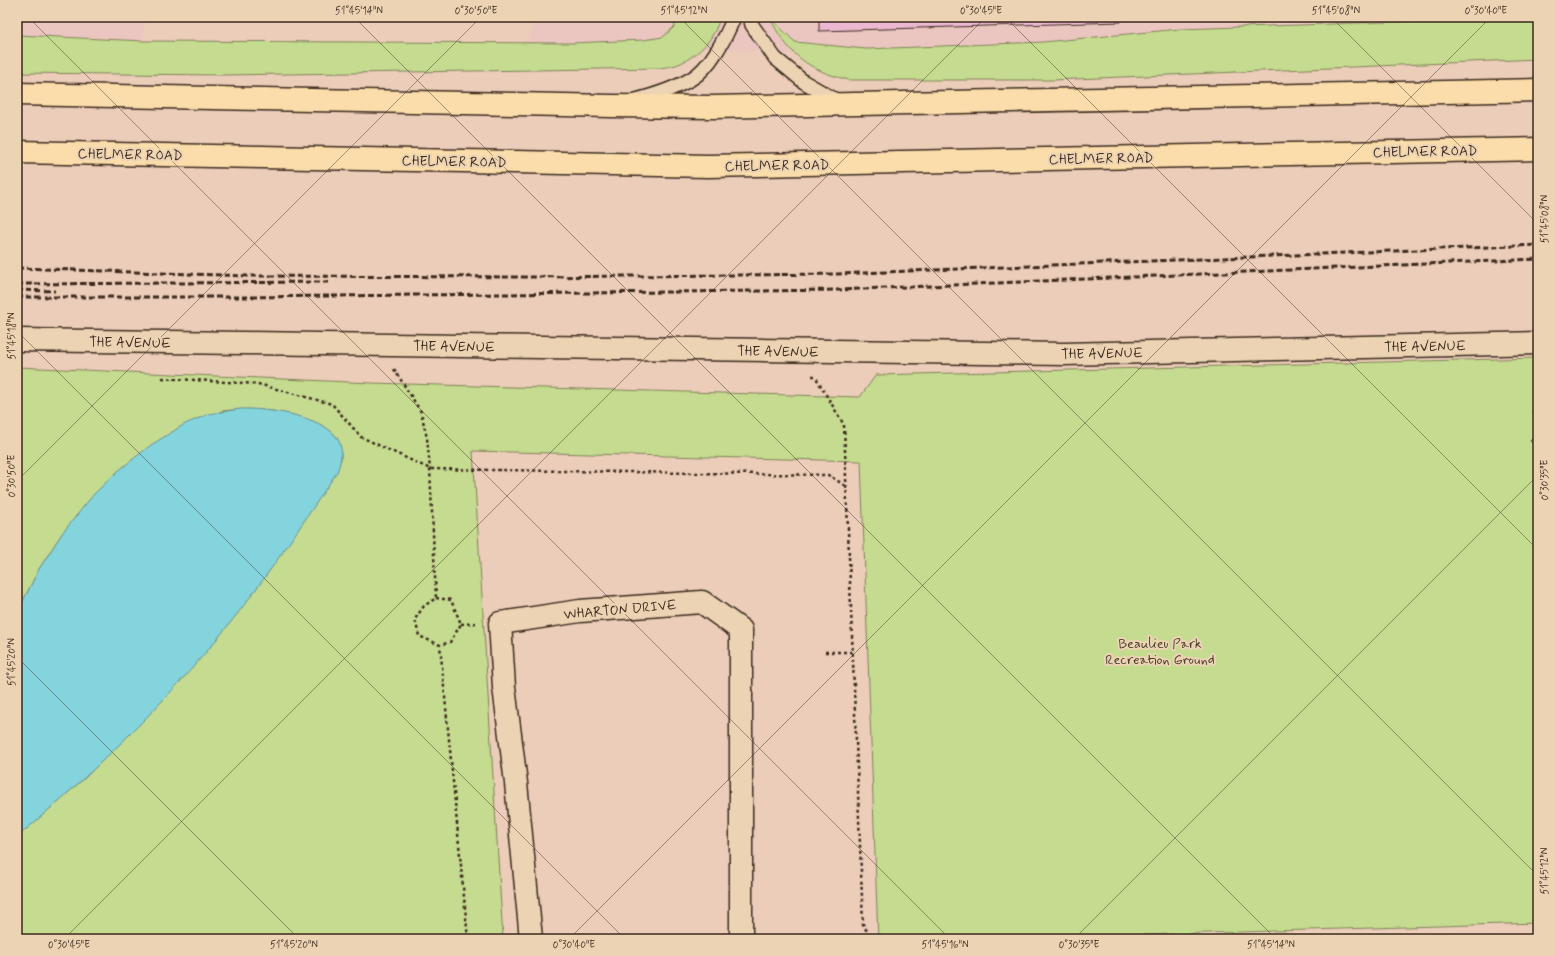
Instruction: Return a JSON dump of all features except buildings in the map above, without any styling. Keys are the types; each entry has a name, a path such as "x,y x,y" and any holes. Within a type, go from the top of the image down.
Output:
{"main road":[{"path":"17,94 714,107 842,103 1538,90"},
{"name":"CHELMER ROAD","path":"17,152 708,166 1538,149"}],"street":[{"name":"THE AVENUE","path":"17,340 1064,354 1538,343"},
{"name":"WHARTON DRIVE","path":"531,939 516,783 504,687 500,623 580,611 702,602 741,630 741,939"}],"lane":[{"path":"611,106 663,93 692,78 714,57 734,17"},
{"path":"750,17 752,25 775,58 804,82 842,103"}],"path":[{"path":"390,364 421,412 427,438 430,469 436,598"},
{"path":"807,376 815,376 844,425 863,924 870,939"},
{"path":"162,378 258,384 332,404 361,437 430,469 828,475 847,486"},
{"path":"436,598 451,600 461,624 450,642 440,645 419,636 415,619 424,606 436,598"},
{"path":"440,645 468,939"},
{"path":"825,652 853,652"},
{"path":"1488,939 1538,937"}],"shaded area":[{"path":"17,17 144,17 144,41 17,35"},
{"path":"535,17 1538,17 826,56 677,46 524,43 535,26"}],"green space":[{"path":"678,17 720,17 714,32 700,50 681,63 674,66 660,68 224,75 17,73 17,35 144,41 571,43 643,40 663,37 674,27"},
{"path":"1538,17 1538,59 1052,80 849,80 823,72 802,60 784,42 770,18 795,42 866,49 1043,42 1180,29"},
{"name":"Beaulieu Park Recreation Ground","path":"1538,358 1538,923 1011,939 878,939 861,461 473,451 503,939 17,939 17,837 87,776 160,703 341,460 341,449 336,437 331,431 295,416 271,411 247,409 222,411 63,532 39,569 17,613 17,367 371,383 860,397 876,375"}],"water":[{"path":"240,409 282,412 314,421 327,428 337,437 341,448 337,472 289,544 251,596 187,674 161,703 105,759 17,837 17,613 39,569 63,532 94,494 118,471 151,445 185,424 209,414"}],"railway":[{"path":"17,268 248,276 530,277 837,274 1538,245"},
{"path":"17,297 249,297 839,290 1538,259"},
{"path":"17,284 330,282"},
{"path":"17,290 55,291"}]}
